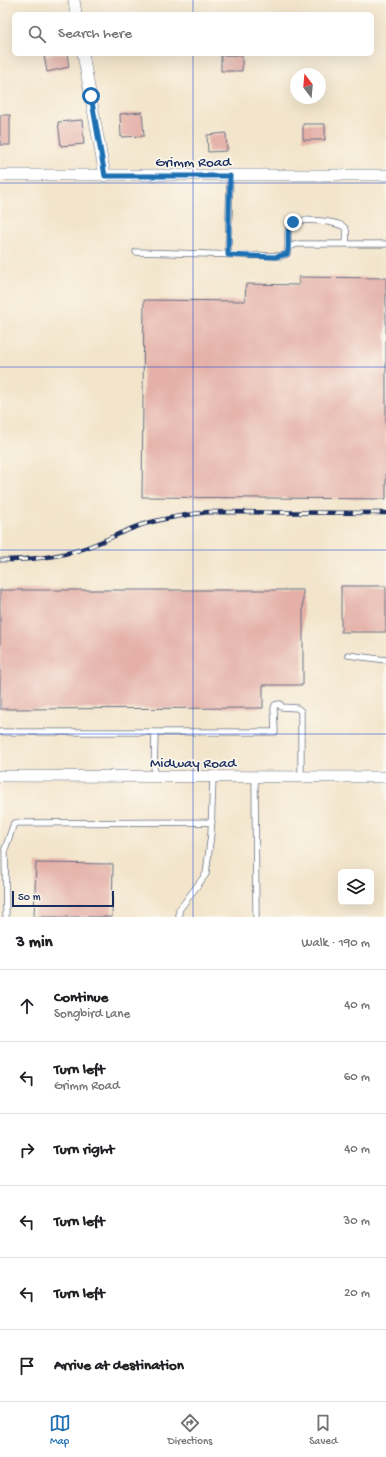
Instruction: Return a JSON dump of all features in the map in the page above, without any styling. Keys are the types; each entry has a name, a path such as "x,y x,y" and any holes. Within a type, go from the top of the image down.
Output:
{"street":[{"path":"74,0 76,12"},
{"path":"83,56 105,176"},
{"name":"Grimm Road","path":"0,175 386,175"},
{"name":"Midway Road","path":"0,776 386,777"}],"lane":[{"path":"228,255 230,176"},
{"path":"136,252 281,256 287,254 289,247 288,230 290,224 297,221 307,220 331,222 341,225 346,231 346,243"},
{"path":"289,247 297,244 386,244"},
{"path":"348,655 386,660"},
{"path":"0,732 275,732 275,705 280,704 281,707 297,708 301,711 301,777"},
{"path":"154,776 155,732"},
{"path":"179,917 179,910 206,874 212,822 213,776"},
{"path":"255,777 256,917"},
{"path":"6,917 5,849 14,823 212,822"}],"building":[{"path":"44,56 67,56 69,67 47,72"},
{"path":"221,56 242,56 242,71 221,71"},
{"path":"142,112 144,136 121,137 120,114"},
{"path":"0,115 10,115 10,145 0,145"},
{"path":"82,120 84,144 61,146 58,122"},
{"path":"303,124 325,124 325,140 303,140"},
{"path":"226,133 227,151 208,152 207,135"},
{"path":"299,277 386,278 386,499 142,497 144,300 245,301 246,284 299,285"},
{"path":"341,586 386,586 386,632 341,632"},
{"path":"0,590 303,590 303,685 263,685 263,708 0,709"},
{"path":"36,863 113,864 112,917 34,917"}],"railway":[{"path":"0,560 40,558 69,553 149,523 174,517 208,512 386,513"}],"route":[{"path":"91,96 105,176 230,176 228,255 275,257 287,254 289,247 288,230 290,224 293,222"}]}
